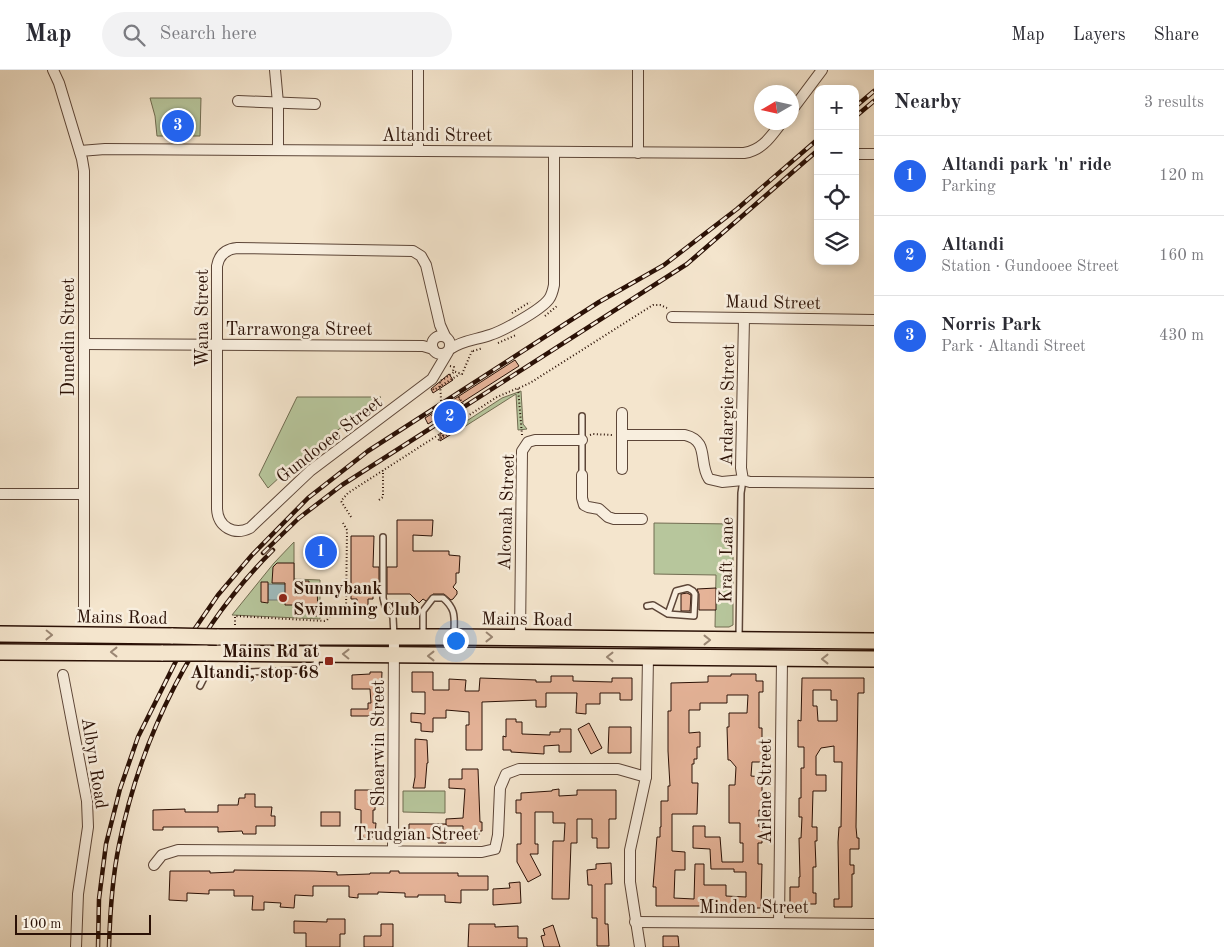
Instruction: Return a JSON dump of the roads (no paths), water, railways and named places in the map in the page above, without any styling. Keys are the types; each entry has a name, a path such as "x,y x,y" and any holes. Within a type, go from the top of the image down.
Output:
{"main road":[{"name":"Mains Road","path":"0,634 874,641"},
{"name":"Mains Road","path":"0,652 874,659"}],"street":[{"name":"Dunedin Street","path":"52,70 59,83 80,151 85,176 84,609"},
{"path":"276,70 278,150"},
{"path":"418,70 418,151"},
{"path":"638,70 638,153"},
{"path":"799,101 822,70"},
{"path":"238,101 315,104"},
{"name":"Altandi Street","path":"80,151 105,149 638,153 749,152 764,144 775,130"},
{"path":"440,346 490,336 504,330 541,307 552,294 554,285 554,152"},
{"path":"859,154 874,154"},
{"name":"Wana Street","path":"231,530 222,524 217,514 218,262 223,253 234,248 413,251 420,256 426,265 440,325 440,346"},
{"name":"Maud Street","path":"672,317 874,320"},
{"name":"Ardargie Street","path":"744,318 741,468 743,480 750,482 874,484"},
{"name":"Tarrawonga Street","path":"84,344 440,346"},
{"name":"Gundooee Street","path":"231,530 241,532 253,526 310,471 432,379 439,369 440,346"},
{"path":"622,413 622,469"},
{"path":"622,435 693,437 699,442 702,450 704,472 709,479 722,482 743,480"},
{"name":"Alconah Street","path":"520,638 521,454 525,445 536,440 582,440"},
{"path":"582,474 582,498 584,505 599,509 608,517 614,519 642,519"},
{"path":"0,494 84,494"},
{"name":"Shearwin Street","path":"393,850 394,637"},
{"path":"640,947 630,882 630,850 646,776 648,657"},
{"name":"Arlene Street","path":"779,923 782,659"},
{"name":"Albyn Road","path":"63,675 88,809 88,827 78,894 76,947"},
{"name":"Trudgian Street","path":"154,865 162,855 178,850 482,852 495,849 498,835 500,788 506,774 519,769 618,770 646,776"},
{"name":"Minden Street","path":"635,922 874,924"}],"lane":[{"path":"582,416 582,474"},
{"name":"Kraft Lane","path":"739,640 741,491 743,480"},
{"path":"383,537 383,598 385,606 394,617 394,637"},
{"path":"647,606 653,605 668,614 694,616 695,594 693,591 688,588 676,591 668,614"},
{"path":"423,637 423,610 433,598 443,598 452,607 454,612 454,637"},
{"path":"200,686 205,676 311,670 316,664 317,654"}],"water":[{"path":"268,584 302,585 302,600 268,600"}],"railway":[{"path":"859,104 874,91"},
{"path":"859,114 874,101"},
{"path":"98,947 99,899 106,844 120,789 138,737 185,643 218,595 252,555 308,498 368,451 599,302 664,265 737,209 814,142"},
{"path":"263,553 299,518 342,485 687,264 814,153"},
{"path":"109,947 112,896 119,845 141,764 157,725 195,649 219,614 273,550"}],"place":[{"name":"Norris Park","path":"178,126"},
{"name":"Altandi","path":"450,417"},
{"name":"Altandi park 'n' ride","path":"321,552"},
{"name":"Sunnybank Swimming Club","path":"283,598"},
{"name":"Mains Rd at Altandi, stop 68","path":"329,661"}]}
